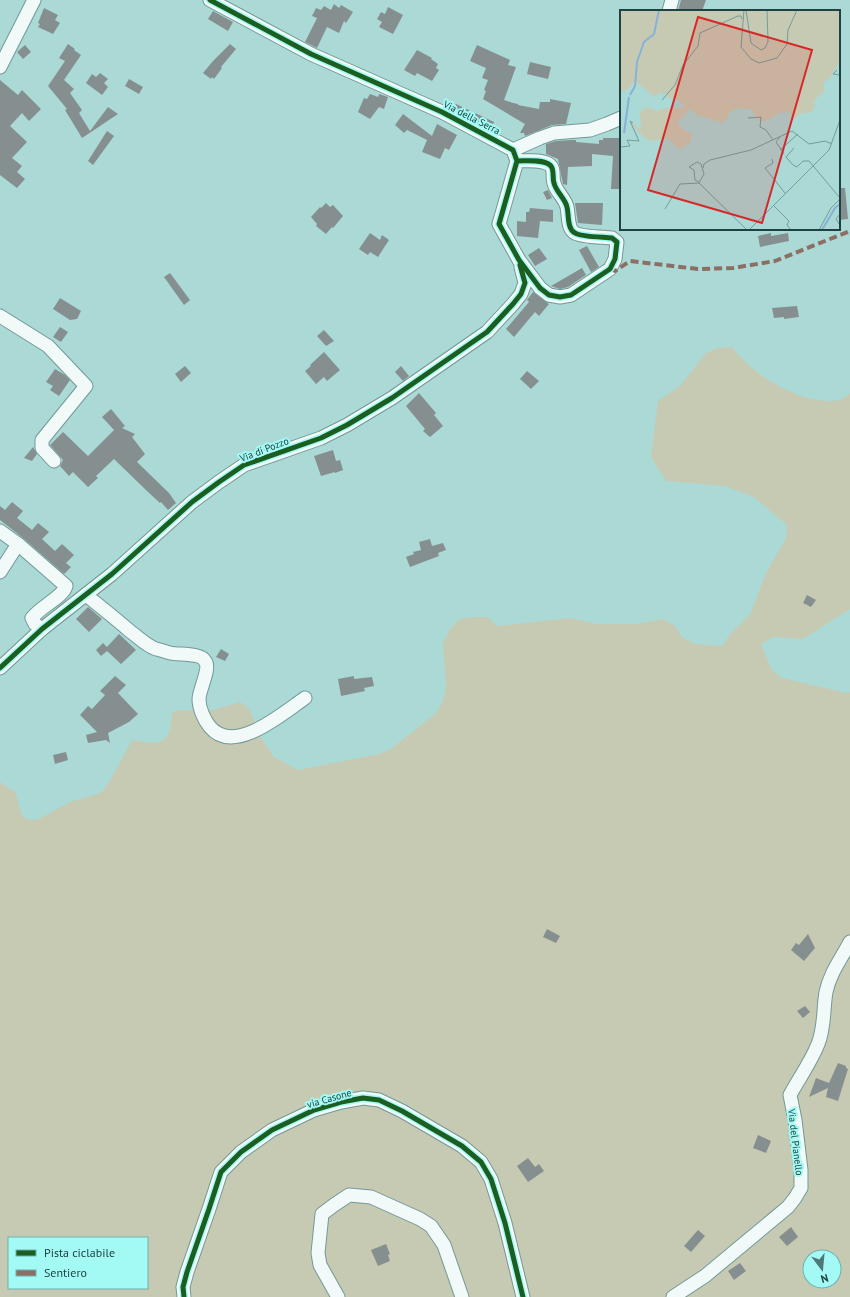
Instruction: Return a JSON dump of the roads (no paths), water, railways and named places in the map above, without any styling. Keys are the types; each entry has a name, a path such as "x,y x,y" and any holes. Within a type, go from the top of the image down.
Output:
{"street":[{"path":"0,67 34,0"},
{"name":"Via della Serra","path":"210,0 311,54 442,112 498,141 515,155"},
{"path":"669,10 672,0"},
{"path":"515,155 543,162 551,166 556,190 562,196 567,207 570,229 575,233 612,238 617,242 615,259 610,269 571,295 560,297 549,295 540,288 518,260 499,224 515,155 540,138 554,133 590,130 620,118"},
{"name":"Via di Pozzo","path":"0,668 42,629 112,574 192,502 244,465 321,438 347,425 392,398 487,332 521,294 525,283 518,260"},
{"path":"0,316 48,346 86,386 42,440 42,448 54,461"},
{"path":"0,530 66,586 65,590 43,606 32,618 35,624 42,629"},
{"path":"0,572 18,544"},
{"path":"86,595 132,633 153,648 171,653 200,656 205,660 207,666 199,698 199,706 208,726 215,733 224,737 247,735 274,720 305,698"},
{"name":"Via del Pianello","path":"673,1297 705,1276 788,1207 801,1188 801,1170 795,1120 790,1095 811,1060 819,1043 824,1023 826,992 833,971 850,942"},
{"name":"via Casone","path":"184,1297 183,1287 187,1272 221,1172 241,1152 272,1130 314,1110 341,1102 363,1098 379,1100 402,1111 462,1146 481,1162 491,1179 505,1223 523,1297"},
{"path":"338,1297 320,1265 318,1253 322,1214 350,1195 371,1196 420,1219 431,1226 444,1245 462,1297"}]}
